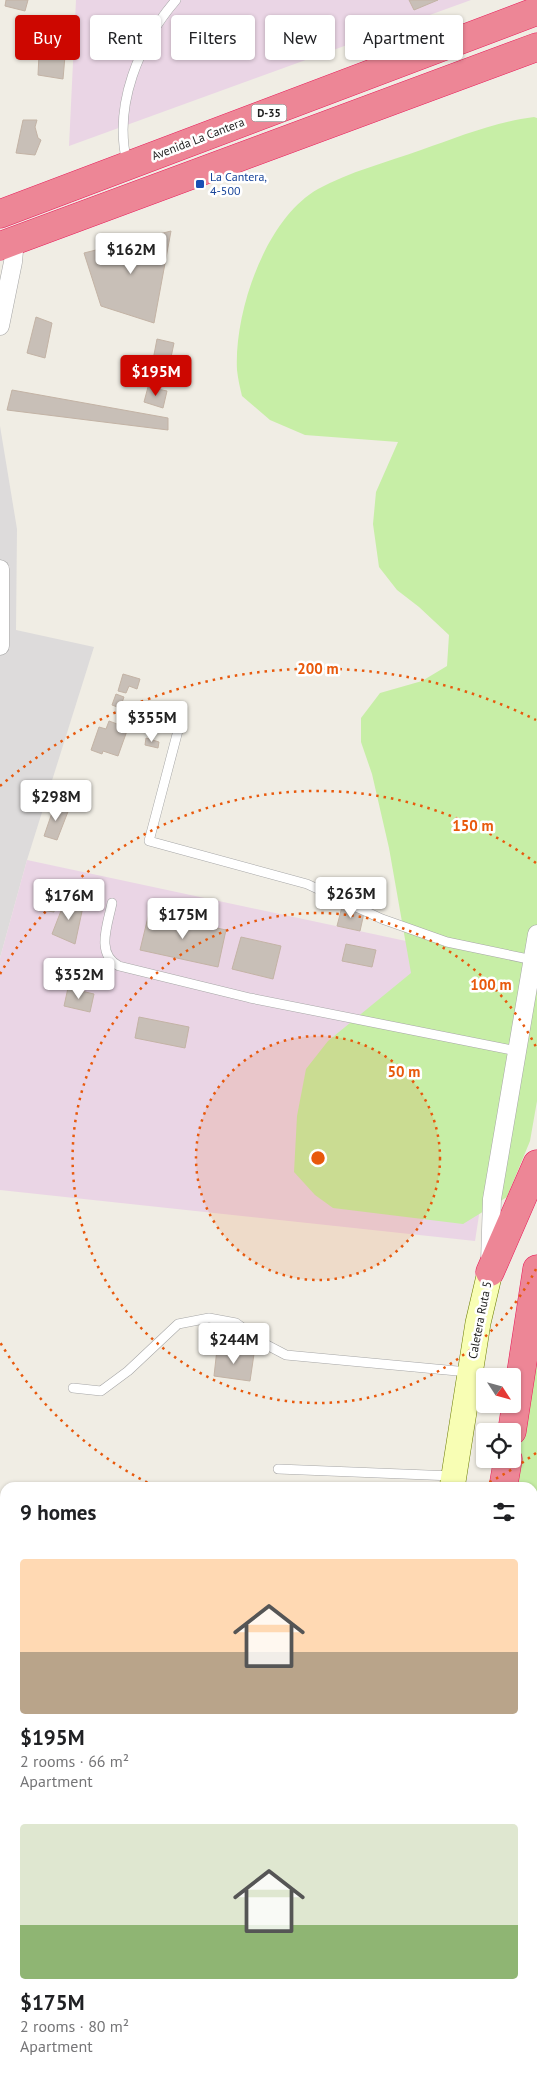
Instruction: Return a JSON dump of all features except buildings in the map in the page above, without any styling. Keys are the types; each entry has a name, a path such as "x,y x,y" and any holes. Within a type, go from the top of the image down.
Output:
{"highway":[{"name":"Avenida La Cantera","path":"0,214 537,11"},
{"name":"D-35","path":"7,243 537,47"},
{"path":"490,1272 537,1164"},
{"path":"513,1423 537,1268"},
{"path":"504,1482 506,1468"}],"street":[{"path":"0,326 13,262 7,243"},
{"path":"0,569 0,646"},
{"path":"490,1272 489,1236 492,1199 537,934"},
{"name":"Caletera Ruta 5","path":"453,1482 478,1323 490,1272"}],"lane":[{"path":"128,166 123,139 130,84 145,46 155,28 176,0"},
{"path":"180,723 149,841 307,884 382,919 447,942 533,960"},
{"path":"112,903 104,945 108,957 120,966 250,998 517,1051"},
{"path":"73,1388 101,1391 128,1371 178,1324 209,1318 236,1324 265,1344 286,1355 470,1372"},
{"path":"278,1469 453,1482"}],"shaded area":[{"path":"76,0 471,0 430,15 345,15 345,46 335,49 335,15 265,15 265,60 306,60 69,146 73,60 80,60 80,15 75,15"},
{"path":"0,426 17,529 16,630 94,647 27,860 0,958"},
{"path":"27,860 518,965 475,1241 0,1190 0,958"}],"green space":[{"path":"534,117 537,118 537,1101 530,1141 507,1197 463,1224 333,1208 315,1195 294,1172 297,1116 306,1069 328,1041 411,973 389,848 372,774 361,742 361,718 380,693 422,681 447,666 449,635 419,607 397,590 379,567 373,524 376,492 398,442 305,435 270,420 242,396 237,370 237,347 241,322 256,269 268,244 299,203 318,189 355,172 476,130"},
{"path":"537,1344 537,1482 515,1482 517,1468 521,1468 521,1444"}],"place":[{"name":"La Cantera, 4-500","path":"200,184"}]}
